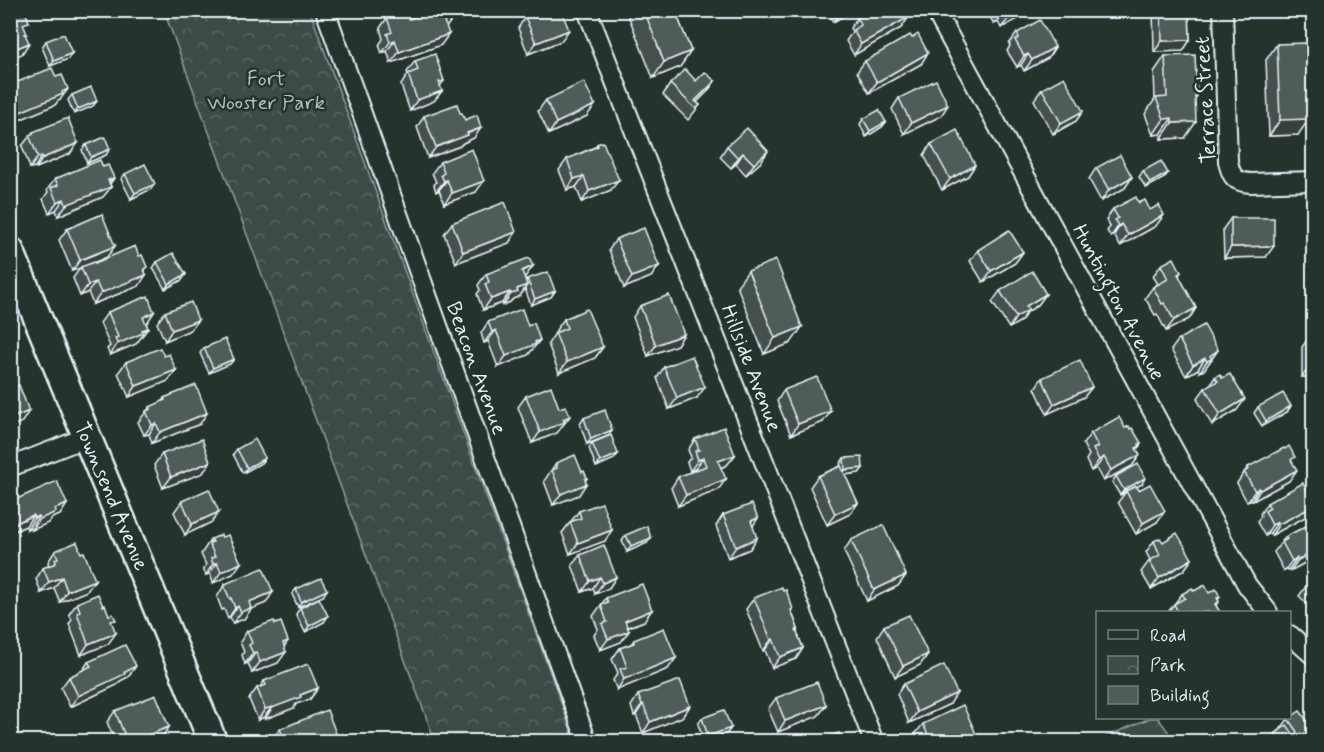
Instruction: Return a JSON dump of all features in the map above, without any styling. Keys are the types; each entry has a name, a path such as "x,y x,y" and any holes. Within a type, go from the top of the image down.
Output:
{"main road":[{"name":"Townsend Avenue","path":"10,251 213,741"}],"street":[{"name":"Beacon Avenue","path":"325,10 587,741"},
{"name":"Hillside Avenue","path":"587,10 874,741"},
{"name":"Huntington Avenue","path":"935,10 1247,585 1267,611"},
{"name":"Terrace Street","path":"1222,10 1228,161 1233,177 1242,182 1251,183 1314,182"},
{"path":"10,467 87,436"},
{"path":"1291,636 1314,656"}],"green space":[{"name":"Fort Wooster Park","path":"164,11 310,11 575,741 435,741"},
{"path":"1148,719 1159,719 1175,741 1096,741"}],"building":[{"path":"10,10 25,10 29,22 23,24 29,43 10,51"},
{"path":"434,10 450,10 453,18 444,21 449,34 399,52 395,40 390,42 387,34 392,32 387,18 406,11 409,19"},
{"path":"543,10 561,10 569,30 536,43 525,17"},
{"path":"644,10 675,10 691,51 664,62"},
{"path":"870,10 905,10 909,17 861,44 853,30 861,25 857,18"},
{"path":"1000,10 1022,10 1009,18 1005,11 1001,13"},
{"path":"1161,10 1189,10 1190,40 1162,41"},
{"path":"1040,20 1055,47 1032,60 1028,54 1024,56 1015,40 1019,38 1017,33"},
{"path":"64,34 72,53 54,61 46,41"},
{"path":"918,34 928,53 877,82 865,61 910,35 912,38"},
{"path":"1306,43 1307,58 1310,58 1310,67 1307,67 1308,95 1311,95 1311,104 1308,105 1309,119 1280,120 1277,44"},
{"path":"435,54 444,81 439,82 442,91 417,100 408,74 418,70 415,61"},
{"path":"1195,55 1196,122 1172,123 1172,118 1164,119 1156,98 1167,97 1165,56"},
{"path":"52,68 56,77 62,75 68,89 62,92 63,94 20,112 10,85"},
{"path":"685,69 696,81 705,72 715,81 695,101 700,105 696,109 670,84"},
{"path":"1064,77 1083,111 1061,123 1042,89"},
{"path":"936,80 948,105 911,123 899,98"},
{"path":"584,82 595,105 556,123 546,100"},
{"path":"91,87 97,101 78,109 72,95"},
{"path":"457,104 465,120 477,115 481,128 436,147 424,116"},
{"path":"879,110 886,122 870,131 863,119"},
{"path":"68,118 78,143 43,158 38,157 29,135"},
{"path":"747,128 768,151 754,164 743,153 738,158 727,146"},
{"path":"957,130 975,165 950,179 931,144"},
{"path":"105,137 110,149 91,157 86,145"},
{"path":"603,142 619,180 589,191 584,176 574,179 567,159"},
{"path":"472,149 484,181 452,193 447,180 444,181 441,175 444,173 440,162"},
{"path":"1120,155 1132,177 1109,190 1096,168"},
{"path":"100,160 103,167 108,165 114,178 108,180 111,187 66,205 64,199 57,202 51,188 58,185 55,179"},
{"path":"1161,161 1168,173 1150,183 1143,171"},
{"path":"145,164 155,184 135,193 125,174"},
{"path":"1136,197 1139,203 1145,200 1150,210 1159,205 1164,215 1128,235 1121,224 1118,226 1115,220 1118,218 1113,209"},
{"path":"505,202 516,232 463,252 452,223"},
{"path":"102,214 115,246 80,260 67,229"},
{"path":"1231,218 1274,218 1274,246 1231,247"},
{"path":"644,228 659,266 632,277 616,239"},
{"path":"1009,230 1023,252 991,271 978,250"},
{"path":"135,246 147,267 144,269 146,275 101,293 96,282 88,285 81,267"},
{"path":"173,253 186,274 169,284 157,262"},
{"path":"529,258 533,266 522,271 527,285 517,289 518,292 511,294 510,292 491,299 485,284 489,282 486,274"},
{"path":"1174,258 1181,272 1178,274 1196,308 1174,320 1153,287 1168,279 1161,265"},
{"path":"776,260 802,327 775,338 748,271"},
{"path":"1032,271 1046,294 1026,306 1029,310 1016,317 1000,291"},
{"path":"548,272 555,291 535,299 527,279"},
{"path":"669,295 684,334 656,345 640,306"},
{"path":"148,296 154,312 143,317 148,328 142,330 143,333 117,344 115,338 118,337 108,312"},
{"path":"191,302 198,320 172,330 165,312"},
{"path":"522,309 528,326 534,323 540,340 535,342 536,344 506,356 496,330 492,332 488,322"},
{"path":"587,309 603,347 567,362 555,333 567,328 564,319"},
{"path":"1204,325 1218,350 1210,356 1212,359 1207,361 1205,358 1193,365 1179,339"},
{"path":"1310,336 1314,337 1314,366 1310,366"},
{"path":"225,339 234,359 213,368 204,348"},
{"path":"160,348 164,356 169,354 176,370 136,386 126,362"},
{"path":"692,356 705,387 677,398 664,367"},
{"path":"1080,360 1092,387 1054,404 1042,378"},
{"path":"1220,374 1222,378 1230,374 1245,399 1220,414 1205,388 1218,381 1215,377"},
{"path":"817,377 831,411 798,424 784,390"},
{"path":"19,385 29,411 10,419 10,389"},
{"path":"196,385 207,413 160,432 156,423 152,425 146,411 151,409 150,407 165,400 164,398"},
{"path":"551,386 559,408 566,406 570,416 563,419 565,422 540,432 526,396"},
{"path":"1283,393 1291,406 1266,421 1258,407"},
{"path":"605,410 612,430 591,439 584,418"},
{"path":"1119,417 1125,428 1129,426 1130,429 1132,428 1141,443 1136,448 1140,455 1111,470 1104,457 1099,460 1093,449 1098,447 1091,433"},
{"path":"724,427 735,455 718,461 726,479 686,495 678,477 706,466 703,458 698,460 695,451 699,450 695,439"},
{"path":"611,435 618,454 600,462 592,443"},
{"path":"202,439 210,462 171,477 162,454"},
{"path":"255,439 265,458 247,468 237,449"},
{"path":"1289,446 1295,457 1291,460 1297,470 1255,491 1244,472 1249,469 1248,467"},
{"path":"575,455 587,478 585,479 586,484 561,494 552,470 557,468 556,463"},
{"path":"862,457 863,468 845,470 844,458"},
{"path":"1138,464 1145,478 1124,490 1116,476"},
{"path":"841,466 858,503 835,514 818,476"},
{"path":"57,481 67,504 40,519 39,516 34,518 33,515 16,523 10,510 10,502"},
{"path":"1303,483 1314,506 1279,524 1278,522 1272,525 1265,511 1270,508 1267,503"},
{"path":"1150,484 1165,511 1143,523 1126,491 1136,486 1139,490"},
{"path":"209,489 219,512 192,524 182,501"},
{"path":"602,503 612,530 578,543 570,522 581,518 579,511"},
{"path":"752,504 758,518 751,521 757,538 736,547 723,515"},
{"path":"1314,522 1314,551 1292,561 1282,542 1287,539 1285,537"},
{"path":"883,525 906,575 874,590 851,540"},
{"path":"647,526 651,538 631,546 626,535"},
{"path":"1177,533 1192,559 1159,578 1149,561 1160,555 1154,541 1160,538 1163,542"},
{"path":"221,535 222,537 228,535 241,563 221,572 217,563 213,564 211,558 215,557 209,543 213,542 211,539"},
{"path":"77,542 81,553 84,552 95,580 67,591 62,577 49,582 43,568 56,563 55,559 58,558 55,551"},
{"path":"604,545 616,577 603,583 600,577 590,581 580,555"},
{"path":"263,568 273,592 249,602 251,608 241,612 238,606 235,608 225,584"},
{"path":"321,578 327,590 301,602 296,589"},
{"path":"1314,579 1314,592 1307,585"},
{"path":"642,584 652,610 625,621 629,631 608,639 602,624 607,622 601,605 608,602 606,598"},
{"path":"1205,585 1209,593 1216,589 1220,597 1217,598 1219,602 1215,604 1219,611 1178,611 1174,604 1185,598 1182,594 1192,588 1194,591"},
{"path":"782,587 783,591 786,590 793,609 791,610 798,629 796,630 803,648 780,657 754,598"},
{"path":"98,594 109,615 113,614 116,620 111,621 116,633 88,644 77,613 80,611 77,603"},
{"path":"319,598 328,616 309,626 300,608"},
{"path":"909,615 928,654 903,666 884,626"},
{"path":"274,621 275,624 281,622 288,641 283,643 286,652 260,662 256,652 253,653 249,645 252,643 247,631"},
{"path":"664,628 676,658 624,679 620,669 627,667 620,648"},
{"path":"125,645 136,666 124,672 125,674 78,696 69,677 91,666 88,662"},
{"path":"308,664 318,688 300,695 301,697 265,709 257,688 266,685 264,681"},
{"path":"944,665 957,693 917,712 904,684"},
{"path":"680,680 690,706 650,722 638,695"},
{"path":"817,682 826,705 785,721 776,698"},
{"path":"156,695 169,727 127,741 115,711"},
{"path":"963,705 977,736 964,741 931,741 923,724"},
{"path":"327,710 337,736 324,741 285,741 280,729"},
{"path":"724,710 731,728 708,736 702,718"},
{"path":"1300,711 1308,722 1312,719 1314,721 1314,741 1280,741 1275,734 1287,725 1294,735 1297,732 1288,719"},
{"path":"677,733 681,741 656,741"},
{"path":"839,733 842,741 817,741"}]}
